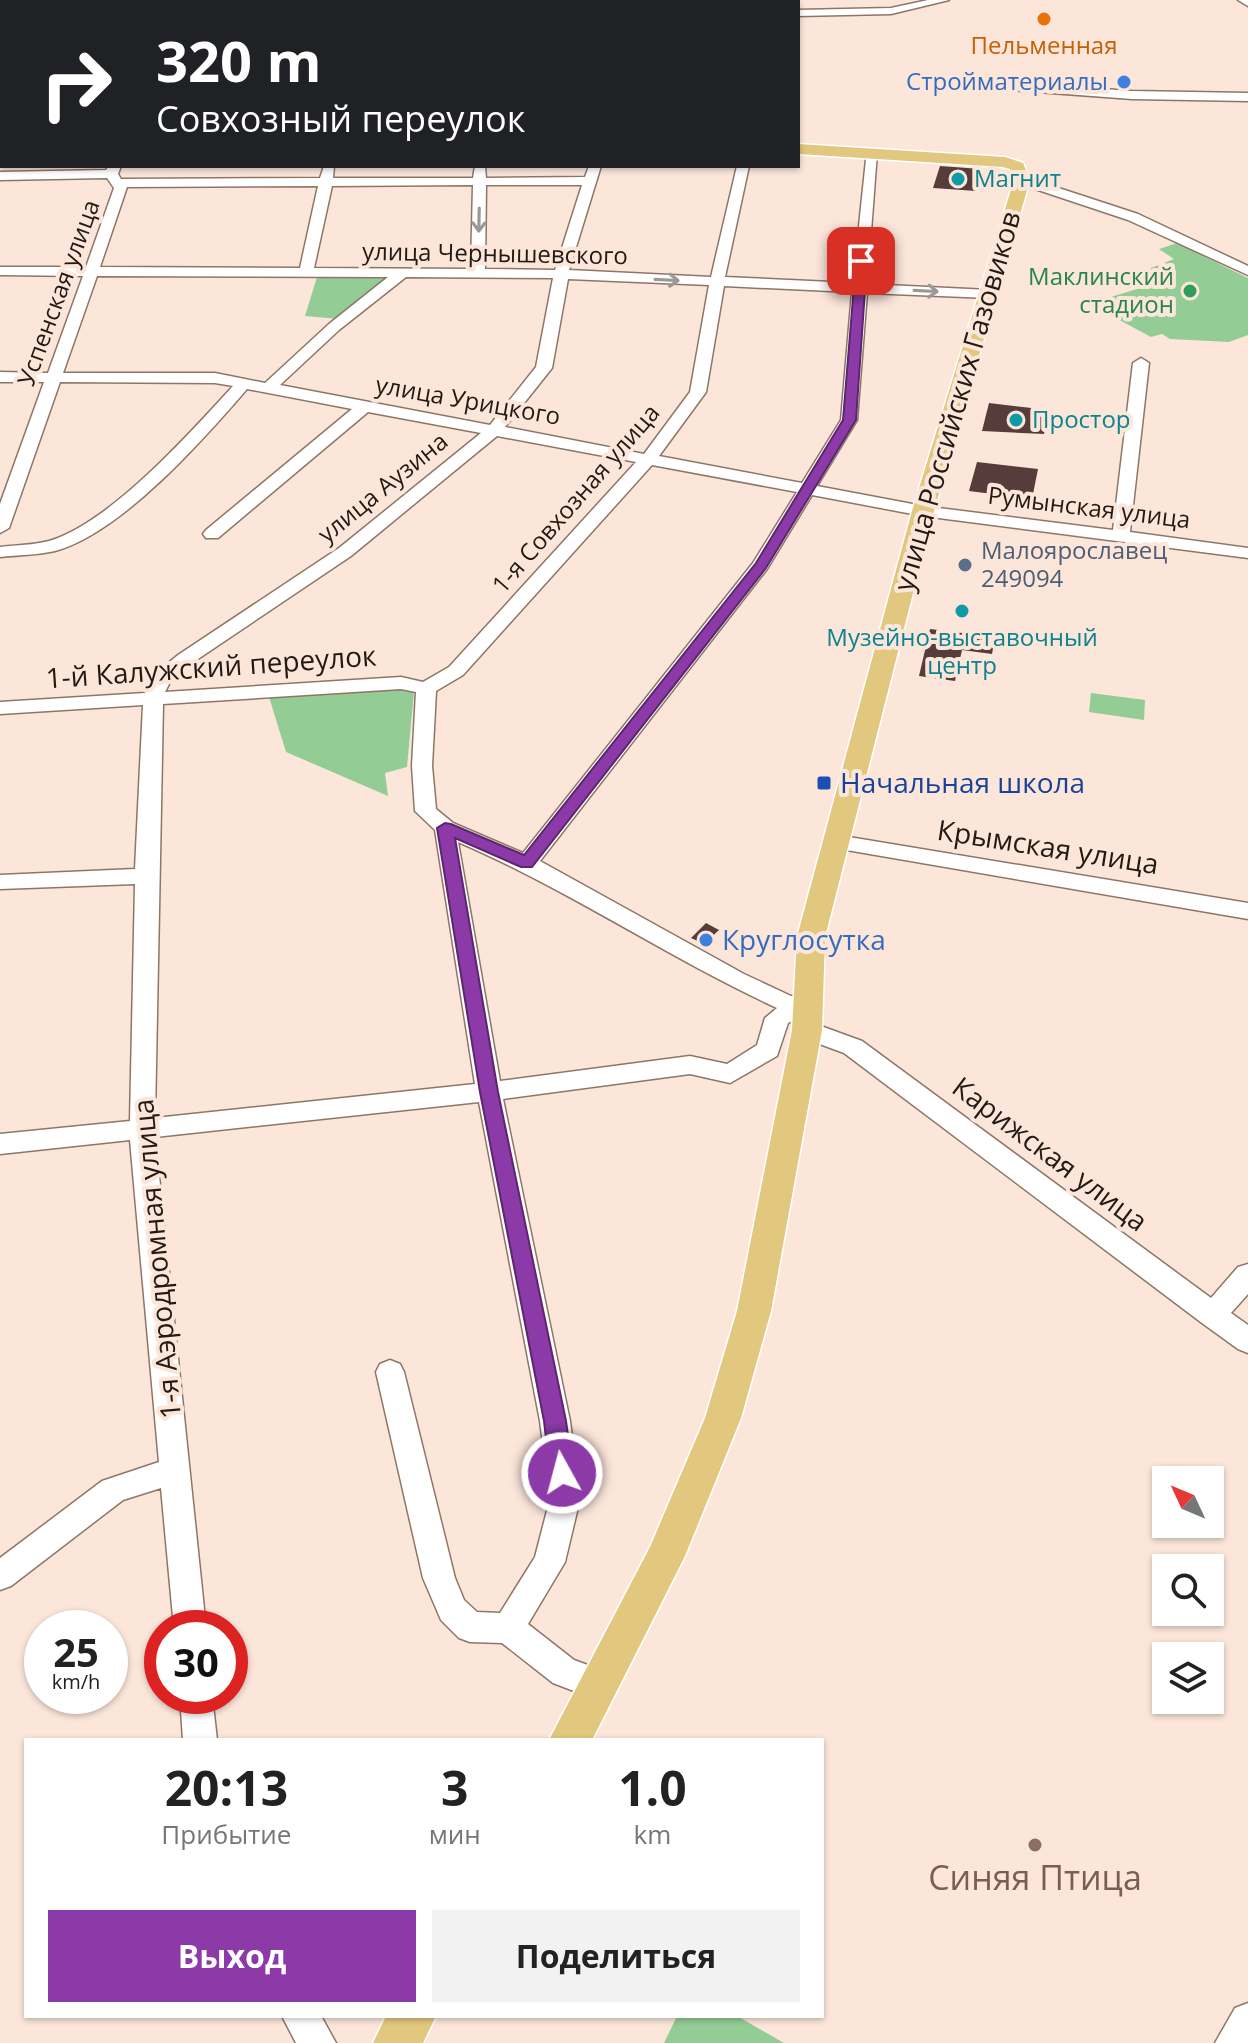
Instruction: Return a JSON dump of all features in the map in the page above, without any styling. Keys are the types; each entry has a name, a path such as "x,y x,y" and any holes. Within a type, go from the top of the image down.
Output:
{"main road":[{"path":"800,149 871,153 1017,172"},
{"name":"улица Российских Газовиков","path":"571,1738 666,1556 723,1418 754,1311 807,1017 811,937 923,511 989,294 1017,172"},
{"path":"396,2043 412,2018"}],"street":[{"path":"800,13 891,11 944,0"},
{"path":"1015,87 1132,95 1248,97"},
{"path":"527,863 761,565 849,420 871,153"},
{"path":"306,272 329,168"},
{"path":"478,274 480,168"},
{"name":"улица Аузина","path":"153,698 161,679 185,659 345,552 494,430 544,368 561,274 594,168"},
{"name":"1-я Совхозная улица","path":"426,688 456,671 649,458 698,392 717,283 743,168"},
{"path":"1017,172 1133,217 1248,271"},
{"path":"0,176 114,174 326,182 589,181"},
{"name":"Успенская улица","path":"0,528 121,188 114,174"},
{"name":"улица Чернышевского","path":"0,271 561,274 989,294"},
{"path":"269,387 334,327 403,273"},
{"path":"1121,536 1141,363"},
{"name":"улица Урицкого","path":"0,377 215,378 245,382 923,511"},
{"path":"0,552 52,546 94,528 188,446 245,382"},
{"path":"212,534 364,407"},
{"name":"Румынская улица","path":"923,511 1248,553"},
{"name":"1-й Калужский переулок","path":"0,708 401,683 426,688"},
{"path":"426,688 422,766 426,811 445,828 489,1092 555,1421 565,1499 549,1562 508,1628"},
{"name":"1-я Аэродромная улица","path":"153,698 146,876 142,1131 188,1610"},
{"name":"Карижская улица","path":"445,828 527,863 736,980 788,1004 853,1047 1248,1341"},
{"name":"Крымская улица","path":"837,842 1248,911"},
{"path":"0,882 146,876"},
{"path":"0,1144 489,1092 690,1065 730,1074 768,1050 777,1018 807,1017"},
{"path":"1212,1315 1248,1275"},
{"path":"390,1372 439,1578 452,1610 470,1627 508,1628 564,1672 600,1685"},
{"path":"0,1576 113,1490 176,1470"},
{"path":"198,1714 200,1738"},
{"path":"301,2018 317,2043"},
{"path":"1234,2043 1248,2021"}],"green space":[{"name":"Маклинский стадион","path":"1177,243 1248,278 1248,335 1229,342 1170,339 1162,334 1151,337 1110,315 1122,310 1104,299 1157,283 1151,277 1151,268 1174,259 1159,249"},
{"path":"394,276 339,319 305,316 317,277"},
{"path":"405,689 414,692 407,767 385,773 388,796 286,752 269,697"},
{"path":"1091,693 1145,700 1144,720 1089,712"},
{"path":"676,2018 740,2018 784,2043 664,2043"}],"building":[{"name":"Магнит","path":"940,166 981,169 976,191 933,188"},
{"name":"Простор","path":"989,403 1049,410 1044,434 982,431"},
{"path":"977,462 1038,469 1032,499 969,491"},
{"path":"930,629 995,637 992,654 962,650 955,681 919,676"},
{"path":"706,923 719,930 704,944 691,938"}],"place":[{"name":"Пельменная","path":"1044,19"},
{"name":"Стройматериалы","path":"1124,82"},
{"name":"Магнит","path":"958,179"},
{"name":"Маклинский стадион","path":"1190,291"},
{"name":"Простор","path":"1016,420"},
{"name":"Малоярославец 249094","path":"965,565"},
{"name":"Музейно-выставочный центр","path":"962,611"},
{"name":"Начальная школа","path":"824,783"},
{"name":"Круглосутка","path":"706,940"},
{"name":"Синяя Птица","path":"1035,1845"}],"route":[{"path":"562,1473 555,1421 489,1092 445,828 527,863 761,565 849,420 861,261"}]}
